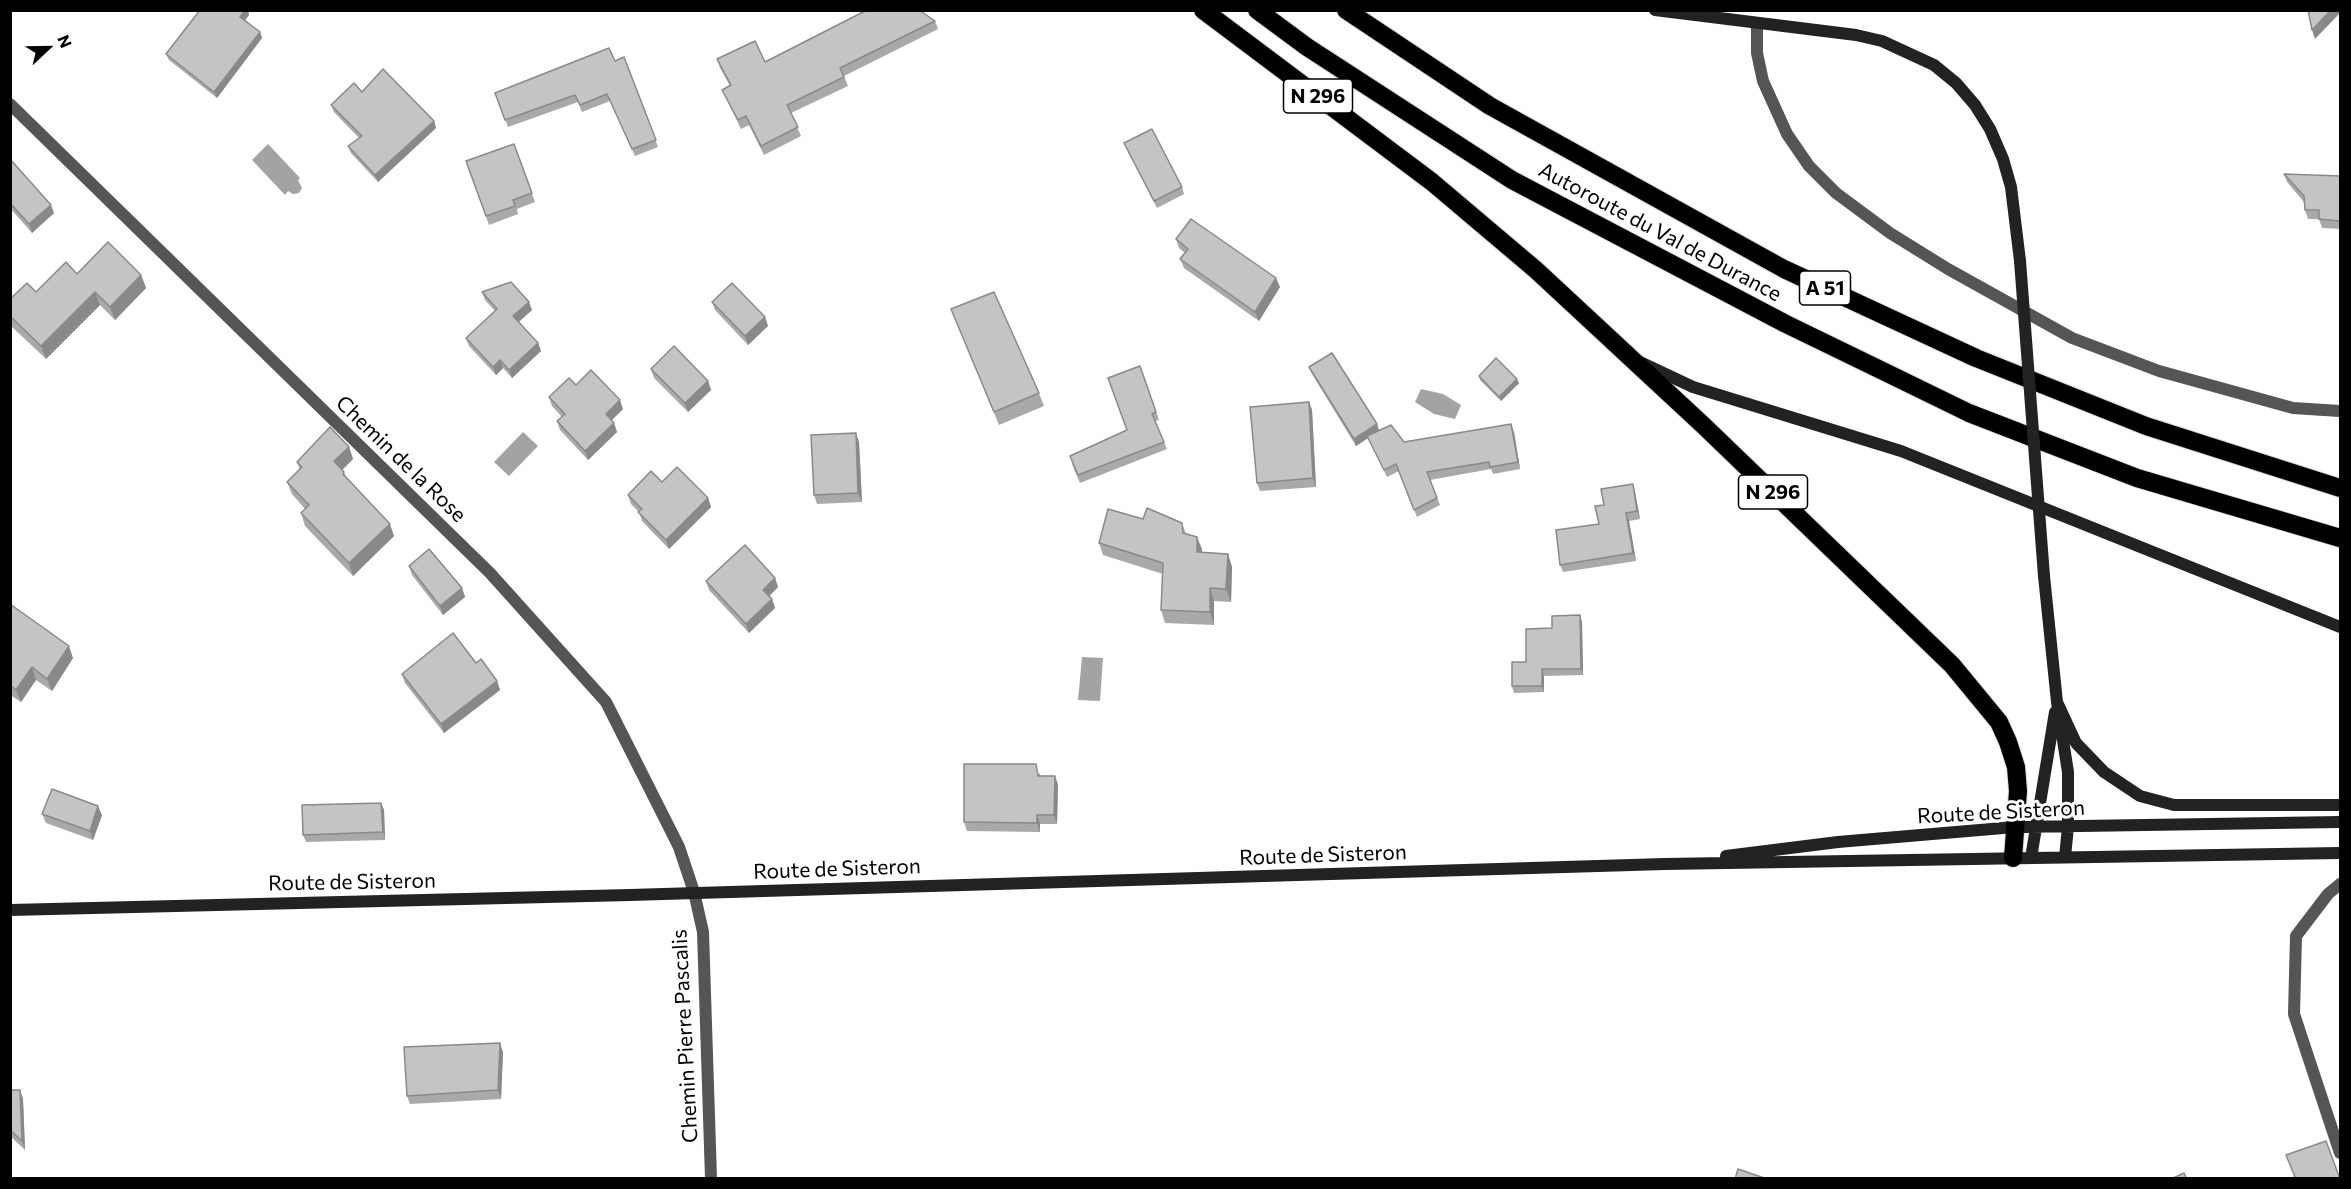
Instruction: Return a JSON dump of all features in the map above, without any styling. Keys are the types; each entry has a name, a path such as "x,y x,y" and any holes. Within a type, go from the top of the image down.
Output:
{"highway":[{"name":"N 296","path":"1203,10 1432,182 1536,270 1922,634 1999,722 2016,767 2018,791 2015,827 2022,858"},
{"name":"Autoroute du Val de Durance","path":"1257,10 1307,47 1512,180 1786,324 1969,413 2137,478 2340,538"},
{"name":"Autoroute du Val de Durance","path":"1346,10 1490,106 1784,269 1976,358 2146,426 2340,488"}],"main road":[{"path":"1655,10 1856,35 1882,41 1934,65 1956,83 1975,105 1990,129 2003,159 2011,187 2020,261 2044,576 2057,702 2068,772 2068,827 2065,857"},
{"path":"1633,359 1693,387 1901,451 2340,627"},
{"path":"2057,702 2076,743 2104,772 2140,796 2174,805 2340,805"},
{"path":"2022,858 2036,827 2057,702"},
{"name":"Route de Sisteron","path":"1665,864 1838,842 2015,827 2340,822"},
{"name":"Route de Sisteron","path":"10,910 1665,864 2340,853"}],"street":[{"path":"1757,23 1757,53 1763,81 1787,134 1809,166 1836,193 1890,233 1948,269 2072,338 2159,371 2293,408 2340,411"},
{"name":"Chemin de la Rose","path":"10,104 490,573 606,702 679,847 694,892"},
{"path":"2340,884 2328,894 2296,936 2294,1014 2340,1153"},
{"name":"Chemin Pierre Pascalis","path":"694,892 703,944 711,1179"}],"shaded area":[{"path":"268,144 300,178 298,180 302,188 299,193 293,194 288,191 285,195 252,160"},
{"path":"1421,389 1443,394 1461,405 1455,419 1434,414 1415,402"},
{"path":"523,432 538,446 509,476 494,462"},
{"path":"1082,657 1103,658 1100,701 1078,700"}],"building":[{"path":"200,10 245,10 240,17 260,32 214,92 166,54"},
{"path":"867,10 919,10 935,21 840,68 844,77 787,105 798,127 761,146 746,116 738,120 722,90 731,85 717,59 755,41 765,62"},
{"path":"2308,10 2331,10 2312,30"},
{"path":"609,48 615,61 624,57 656,140 632,149 607,94 580,105 575,95 505,120 495,93"},
{"path":"383,69 434,121 375,175 348,146 362,136 331,105 354,83 362,92"},
{"path":"1152,129 1182,187 1154,201 1124,143"},
{"path":"514,144 532,193 513,200 515,206 486,216 466,161"},
{"path":"10,159 51,205 29,224 10,203"},
{"path":"2284,174 2340,176 2340,221 2319,219 2319,210 2305,210 2304,196"},
{"path":"1191,219 1276,278 1255,312 1180,259 1188,249 1176,239"},
{"path":"108,242 141,275 110,307 95,292 41,346 10,316 10,299 27,283 36,292 66,262 77,274"},
{"path":"511,282 529,302 513,316 538,343 509,370 500,360 493,367 466,338 497,309 482,292"},
{"path":"732,283 765,317 745,336 712,302"},
{"path":"994,292 1039,393 994,412 951,309"},
{"path":"674,346 708,381 685,403 651,369"},
{"path":"1332,353 1377,424 1354,439 1309,367"},
{"path":"1496,358 1517,379 1499,397 1479,376"},
{"path":"1140,366 1156,412 1152,414 1164,442 1078,475 1070,456 1127,430 1108,378"},
{"path":"591,370 620,400 606,414 614,423 585,451 557,421 565,414 549,397 569,378 576,385"},
{"path":"1309,402 1313,478 1257,483 1250,407"},
{"path":"1511,424 1518,462 1490,467 1489,462 1427,472 1437,498 1414,510 1396,464 1384,470 1367,436 1391,425 1404,442"},
{"path":"330,427 349,447 334,461 344,472 343,474 390,524 349,563 301,513 309,505 287,482 302,467 297,462"},
{"path":"856,433 858,493 814,495 811,435"},
{"path":"677,467 708,498 666,540 638,512 642,509 628,495 651,471 662,482"},
{"path":"1633,484 1637,511 1626,513 1633,553 1560,565 1556,530 1599,524 1595,506 1604,505 1601,489"},
{"path":"1147,508 1182,523 1183,533 1197,537 1197,552 1228,554 1226,589 1210,588 1210,612 1161,610 1163,563 1099,543 1108,509 1143,519"},
{"path":"745,545 775,578 763,590 772,599 746,624 706,581"},
{"path":"429,549 462,588 440,606 409,566"},
{"path":"10,604 69,646 47,679 32,667 16,690 10,685"},
{"path":"1580,615 1581,669 1542,669 1542,686 1512,686 1512,662 1526,662 1526,629 1552,628 1552,616"},
{"path":"453,633 476,663 481,659 497,681 441,724 402,674"},
{"path":"964,764 1036,764 1038,776 1055,776 1054,815 1037,815 1037,823 964,822"},
{"path":"52,789 98,806 90,831 42,814"},
{"path":"381,803 383,832 303,835 302,805"},
{"path":"500,1043 498,1090 407,1096 404,1047"},
{"path":"10,1090 20,1090 22,1141 10,1130"},
{"path":"2326,1141 2340,1179 2290,1179 2295,1177 2286,1155"},
{"path":"1738,1169 1767,1179 1735,1179"},
{"path":"2184,1173 2187,1179 2171,1179"}]}
